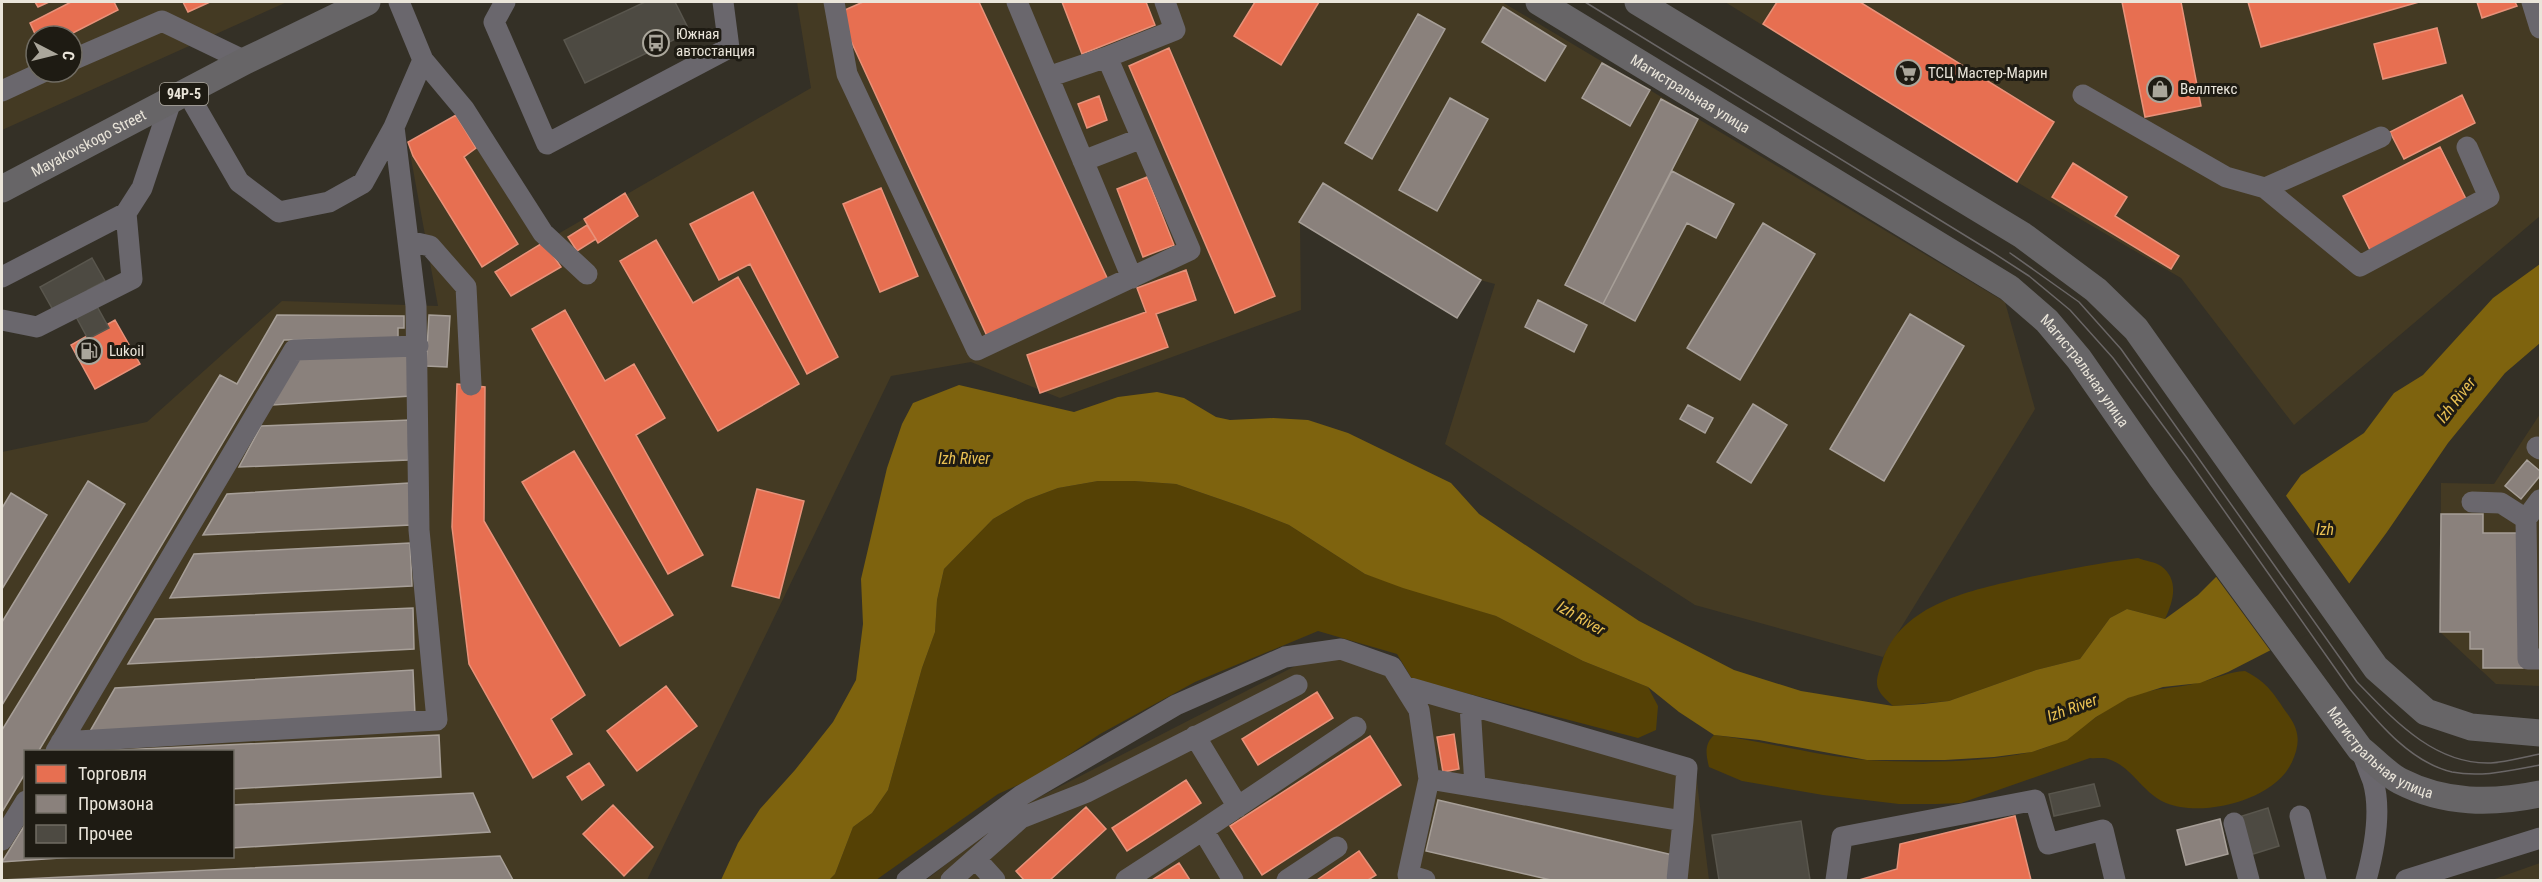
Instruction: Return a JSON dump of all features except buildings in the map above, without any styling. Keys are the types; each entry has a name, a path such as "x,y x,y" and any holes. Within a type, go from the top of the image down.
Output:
{"main road":[{"name":"Mayakovskogo Street","path":"2,189 245,61 367,2"},
{"name":"Магистральная улица","path":"1539,2 2009,288 2048,321 2079,359 2161,477 2360,749 2399,780 2442,798 2483,801 2541,794"},
{"path":"1638,2 2022,235 2096,290 2136,329 2376,668 2426,712 2471,727 2541,733"}],"street":[{"path":"399,2 423,60 464,109 543,233 587,274"},
{"path":"506,2 494,22 547,144 729,48 723,2"},
{"path":"834,2 847,74 977,350 1190,250 1107,57"},
{"path":"1017,2 1132,278"},
{"path":"1048,77 1175,30 1164,2"},
{"path":"2532,2 2541,28"},
{"path":"84,55 162,21 245,61"},
{"path":"179,96 239,182 279,212 329,202 363,183 394,127 423,60"},
{"path":"2,91 24,81"},
{"path":"2083,95 2226,177 2265,188 2360,266 2489,196 2467,147"},
{"path":"2,277 126,213 142,188 179,96"},
{"path":"58,747 437,720 419,531 416,306 394,127"},
{"path":"2265,188 2382,137"},
{"path":"1083,161 1142,138"},
{"path":"2,320 37,327 132,279 126,213"},
{"path":"408,241 430,246 466,287 471,385"},
{"path":"58,747 294,350 418,346"},
{"path":"2541,500 2526,519 2528,659 2541,659"},
{"path":"2472,502 2501,503 2526,519"},
{"path":"907,880 1022,795 1176,705 1286,657 1341,649 1392,668 1419,710 1429,778 1408,875 1425,880"},
{"path":"951,880 1021,818 1087,792 1297,685"},
{"path":"1404,687 1687,768 1677,880"},
{"path":"1470,705 1475,786"},
{"path":"1126,880 1203,831 1356,727"},
{"path":"1195,736 1238,807"},
{"path":"2360,749 2373,783 2376,819 2372,858 2366,880"},
{"path":"1429,778 1683,821"},
{"path":"1836,880 1842,837 2035,800 2048,844 2103,830 2115,880"},
{"path":"2,840 24,804"},
{"path":"2300,816 2316,880"},
{"path":"2234,823 2249,880"},
{"path":"1203,831 1233,880"},
{"path":"2406,880 2541,838"},
{"path":"1287,880 1337,847"},
{"path":"976,859 995,880"}],"shaded area":[{"path":"2,2 287,2 2,130"},
{"path":"797,2 1502,2 2005,302 2035,409 1883,657 1695,605 1445,444 1495,284 1480,280 1457,318 1300,222 1301,310 1060,398 971,362 891,376 647,880 2,880 2,452 147,422 282,301 438,306 408,142 456,115 544,242 811,88"},
{"path":"1725,2 2540,2 2540,216 2294,425 2181,278 2017,182"},
{"path":"2540,414 2540,686 2496,684 2440,632 2441,483 2494,484"},
{"path":"1098,481 1176,484 1289,525 1365,574 1496,616 1583,661 1648,687 1658,706 1656,730 1638,738 1412,679 1397,654 1318,631 1195,682 1100,734 1036,777 998,794 876,880 829,880 835,874 853,827 872,813 888,790 922,668 935,632 937,600 944,569 993,519 1026,500 1058,488"},
{"path":"2138,558 2159,565 2171,578 2172,598 2165,619 2127,609 2110,618 2080,659 2036,670 1949,701 1893,706 1879,691 1878,676 1891,642 1905,626 1941,602 1983,588 2025,578"},
{"path":"1345,657 1695,766 1709,880 926,880 1016,809 1301,663"},
{"path":"2245,671 2266,685 2289,716 2297,733 2296,749 2292,762 2283,775 2270,787 2254,796 2217,807 2181,807 2166,803 2158,799 2124,768 2104,758 2090,758 1961,803 1899,804 1823,795 1742,781 1709,767 1707,758 1707,746 1714,735 1867,760 1950,761 2012,756 2045,748 2058,742 2135,695"},
{"path":"2540,863 2540,880 2492,880"}],"water":[{"name":"Izh River","path":"2540,264 2540,343 2505,373 2448,443 2387,532 2318,626 2228,672 2200,683 2163,687 2128,698 2096,717 2067,740 2032,752 1945,760 1867,760 1759,740 1714,735 1679,712 1648,687 1583,661 1496,616 1365,574 1289,525 1176,484 1098,481 1058,488 1026,500 993,519 944,569 937,600 935,632 922,668 888,790 872,813 853,827 835,874 829,880 721,880 738,843 760,809 833,722 856,680 863,624 861,579 887,468 902,424 913,403 959,385 1074,412 1118,397 1157,392 1184,398 1216,417 1230,420 1273,418 1308,420 1348,433 1451,483 1479,514 1639,621 1734,670 1801,691 1893,706 1923,704 1949,701 2036,670 2080,659 2110,618 2127,609 2165,619 2198,595 2256,537 2301,475 2364,433 2394,393 2423,375 2493,298"}],"pier":[{"path":"2284,493 2351,586 2320,628 2272,653 2214,574 2253,535"}],"tram line":[{"path":"1585,2 1992,252 2029,276 2070,310 2113,358 2187,458 2349,688 2394,738 2422,759 2452,772 2497,773 2540,765"},
{"path":"2010,253 2079,302 2121,349 2357,682 2385,711 2433,748 2470,762 2509,761 2540,754"}],"place":[{"name":"Южная автостанция","path":"656,43"},
{"name":"ТСЦ Мастер-Марин","path":"1908,73"},
{"name":"Веллтекс","path":"2160,89"},
{"name":"Lukoil","path":"89,351"}],"water label":[{"name":"Izh","path":"2325,529"}]}
